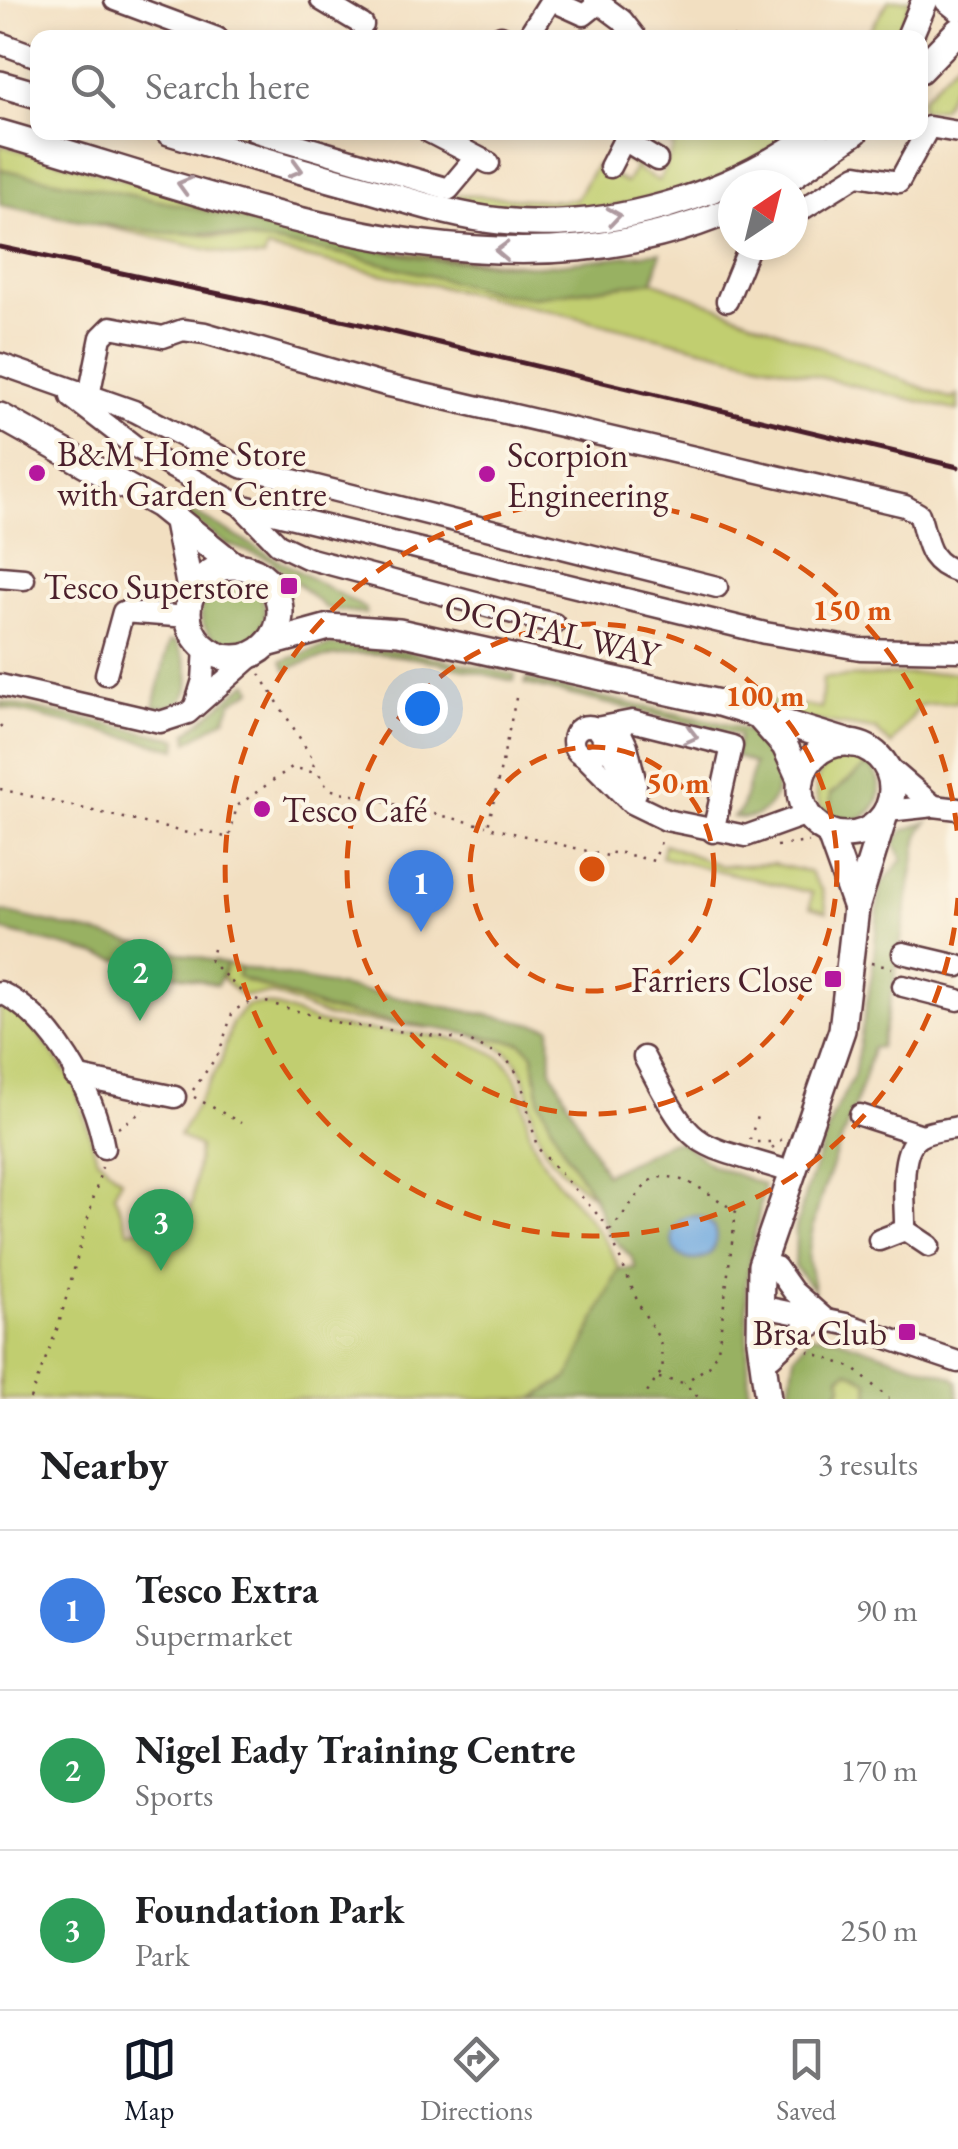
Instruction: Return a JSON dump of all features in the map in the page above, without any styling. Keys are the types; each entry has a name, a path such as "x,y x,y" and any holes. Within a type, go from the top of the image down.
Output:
{"main road":[{"path":"912,30 925,0"},
{"path":"948,0 958,8"},
{"path":"928,62 958,31"},
{"path":"0,84 30,93"},
{"path":"0,133 347,231 455,248 532,252 594,247 668,232 718,214"},
{"path":"197,140 431,207 520,222 606,218 681,200 739,178 803,140"},
{"path":"800,170 843,140"},
{"path":"0,416 158,505 234,566 260,574 276,595 279,618 262,648 230,658 205,648 193,634 177,522"},
{"path":"190,606 208,574 234,566"},
{"name":"OCOTAL WAY","path":"276,595 329,628"},
{"name":"OCOTAL WAY","path":"262,648 329,628 399,632 757,715 853,744"},
{"path":"757,715 785,746 800,781 807,814 856,908"},
{"path":"769,1377 760,1341 776,1267 779,1168 842,1030 856,908 892,788 884,762 870,750 853,744 834,745 816,754 800,781"},
{"path":"821,838 856,835 886,814"},
{"path":"767,1307 761,1264 777,1222"}],"street":[{"path":"115,0 195,30"},
{"path":"321,0 363,24"},
{"path":"533,30 557,3 584,14 597,2 631,30"},
{"path":"0,44 30,54"},
{"path":"928,128 958,132"},
{"path":"283,140 449,189 482,160 444,140"},
{"path":"610,167 624,140"},
{"path":"631,140 657,159"},
{"path":"808,206 857,175 899,182 922,140"},
{"path":"727,300 744,260"},
{"path":"89,396 101,337 111,327 163,337 183,330 205,332 385,385 905,506 919,514 922,536 934,559 958,572"},
{"path":"0,364 134,410 195,445 257,472 717,587"},
{"path":"53,384 148,455 240,505 765,633 860,650 958,651"},
{"path":"240,505 278,544 308,558 554,624"},
{"path":"0,578 24,579"},
{"path":"106,674 122,612 190,606"},
{"path":"194,708 203,680 205,648"},
{"path":"0,686 160,722 194,708 262,648"},
{"path":"713,832 732,746 632,722 606,731 597,754 584,756 638,808 677,829 754,836 807,814"},
{"path":"606,731 639,796 677,829"},
{"path":"884,762 934,806"},
{"path":"886,814 934,806 958,810"},
{"path":"903,952 958,966"},
{"path":"903,986 958,1000"},
{"path":"0,992 45,1027 76,1076 99,1124 104,1148"},
{"path":"644,1058 690,1137 727,1155 779,1168"},
{"path":"76,1076 175,1097"},
{"path":"860,1115 922,1135"},
{"path":"905,1230 907,1157 912,1143 922,1135 958,1127"},
{"path":"879,1240 905,1230"},
{"path":"905,1230 928,1246"},
{"path":"776,1267 793,1291 825,1319"},
{"path":"767,1307 825,1319 958,1362"},
{"path":"769,1377 794,1336 825,1319"}],"path":[{"path":"270,690 314,760 313,773"},
{"path":"488,827 516,698"},
{"path":"0,789 200,836 202,832 229,838 237,806 260,786 292,767 313,773 328,789 612,857 613,852 654,861 662,837 677,829"},
{"path":"319,786 324,782"},
{"path":"764,850 821,838"},
{"path":"213,949 210,961 250,1000"},
{"path":"30,1399 79,1257 104,1148 134,1116 202,1081 218,1053 228,1018 250,1000 269,1000 344,1024 452,1036 494,1050 520,1077 540,1152 610,1230 639,1305 660,1340 665,1358 660,1378 644,1399"},
{"path":"200,1101 241,1123"},
{"path":"758,1113 750,1140 774,1142 788,1131"},
{"path":"774,1142 779,1168"},
{"path":"610,1230 650,1182 662,1177 690,1184 736,1212 718,1350 708,1366 684,1383"},
{"path":"801,1349 853,1368 890,1399"},
{"path":"660,1378 684,1383 700,1399"}],"green space":[{"path":"889,0 911,0 899,30 870,30"},
{"path":"958,60 958,77 942,108 928,109 928,92"},
{"path":"229,140 254,140 443,194 561,201 576,199 596,165 626,183 636,167 624,160 630,150 644,159 638,170 659,181 674,147 662,140 789,140 732,170 718,170 718,178 706,184 608,208 550,214 457,205"},
{"path":"634,140 653,140 647,149 634,141"},
{"path":"0,145 375,249 539,266 391,255 0,169"},
{"path":"0,169 185,206 330,242 435,260 540,266 661,252 653,281 533,297 497,293 340,253 210,233 165,233 90,223 0,205"},
{"path":"90,223 296,245 388,263 497,293 533,297 653,281 951,399 958,395 958,411 555,312 267,249 264,258 236,256"},
{"path":"191,511 366,609 366,614 326,608 269,559 226,544 188,516"},
{"path":"233,580 256,589 265,612 256,635 233,644 210,635 201,612 210,589"},
{"path":"169,642 175,642 186,664 186,695 169,706 154,707"},
{"path":"330,645 403,651 515,675 514,681 428,661 372,654 315,660 286,670 282,661"},
{"path":"958,672 958,702 921,705 891,745 876,730 796,718 756,698 821,708 823,678"},
{"path":"526,679 745,730 772,754 777,770 773,800 764,811 750,817 733,817 741,810 754,764 735,756 739,735 525,684"},
{"path":"248,682 252,690 232,702 225,719 188,742 187,733"},
{"path":"1,702 178,739 177,749 0,707"},
{"path":"848,757 871,766 880,789 871,812 848,821 825,812 816,789 825,766"},
{"path":"869,764 879,788 873,808 855,819 830,816 831,794"},
{"path":"927,822 920,832 880,1047 872,1048 814,1225 809,1256 814,1290 795,1267 796,1228 833,1116 854,1075 873,968 880,886 903,859 894,843 904,830"},
{"path":"664,844 721,866 773,864 810,872 823,892 827,912 810,907 812,893 661,857"},
{"path":"0,911 227,964 217,985 0,930"},
{"path":"227,964 239,967 238,976 244,980 327,1010 427,1028 328,1017 272,994 241,996 222,978"},
{"path":"239,967 550,1027 551,1069 605,1174 670,1142 681,1142 711,1165 764,1185 746,1283 749,1399 533,1399 569,1377 619,1269 636,1268 632,1258 609,1234 594,1197 564,1150 540,1101 533,1054 522,1043 327,1010 245,980 238,976"},
{"path":"0,1000 33,1027 74,1082 97,1158 121,1179 114,1194 129,1232 184,1216 192,1204 199,1147 179,1136 221,1062 232,1023 246,1006 274,1006 339,1027 464,1042 503,1060 517,1078 530,1134 543,1161 601,1235 619,1269 569,1377 533,1399 0,1399"},
{"path":"468,1034 522,1043 533,1054 540,1101 564,1150 594,1197 545,1150 518,1063 492,1043"},
{"path":"812,1335 833,1337 953,1377 958,1382 958,1399 868,1399 869,1382 849,1371 840,1376 842,1386 836,1395 789,1399 795,1355"},
{"path":"849,1371 869,1382 868,1399 819,1399 822,1394 836,1395 842,1386 840,1377"}],"water":[{"path":"694,1216 709,1223 716,1238 709,1253 694,1260 679,1253 672,1238 679,1223"}],"railway":[{"path":"0,247 360,324 958,467"}],"place":[{"name":"B&M Home Store with Garden Centre","path":"37,473"},
{"name":"Scorpion Engineering","path":"487,474"},
{"name":"Tesco Superstore","path":"289,586"},
{"name":"Tesco Café","path":"262,809"},
{"name":"Tesco Extra","path":"421,932"},
{"name":"Farriers Close","path":"833,979"},
{"name":"Nigel Eady Training Centre","path":"140,1021"},
{"name":"Foundation Park","path":"161,1271"},
{"name":"Brsa Club","path":"907,1332"}]}
